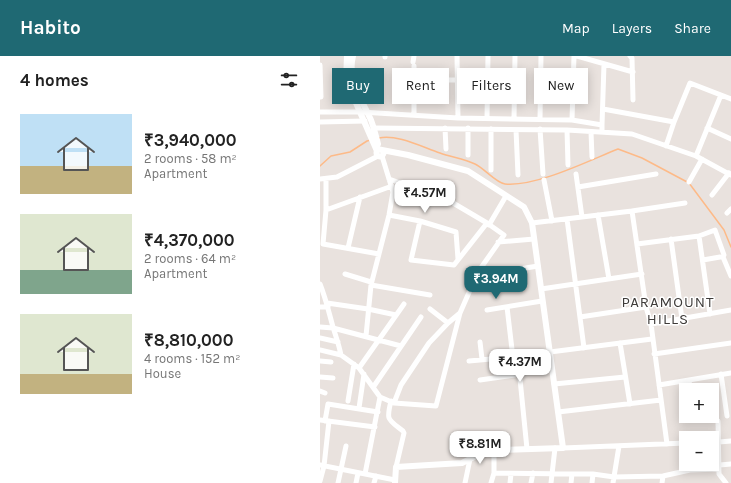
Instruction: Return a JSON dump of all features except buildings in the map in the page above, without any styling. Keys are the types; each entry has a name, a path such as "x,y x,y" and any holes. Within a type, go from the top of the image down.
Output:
{"street":[{"path":"347,56 346,80 374,128 374,139"},
{"path":"353,56 351,72 364,112 365,122 380,152 394,192 371,284 366,336"},
{"path":"457,56 458,68"},
{"path":"487,118 488,56"},
{"path":"514,119 515,56"},
{"path":"540,119 541,56"},
{"path":"572,120 574,56"},
{"path":"577,56 588,57 604,64 633,72"},
{"path":"630,56 632,58 633,72 633,100"},
{"path":"414,61 414,114"},
{"path":"602,132 604,64"},
{"path":"320,65 321,97"},
{"path":"666,146 690,83 731,99"},
{"path":"696,156 721,95"},
{"path":"458,104 458,118"},
{"path":"603,109 674,122"},
{"path":"320,112 414,114 458,118 572,120 602,125"},
{"path":"320,122 365,122"},
{"path":"374,128 540,129 632,134 696,156 730,174 712,196"},
{"path":"446,128 446,149"},
{"path":"468,128 468,155"},
{"path":"707,128 731,139"},
{"path":"491,129 491,170"},
{"path":"540,129 543,174"},
{"path":"516,130 518,176"},
{"path":"567,130 568,165"},
{"path":"591,132 592,157"},
{"path":"379,254 324,244 326,210 323,179 343,174 380,152 408,155 468,171 524,207 532,223 563,448"},
{"path":"690,182 702,159"},
{"path":"576,174 582,217"},
{"path":"578,187 656,174"},
{"path":"380,397 392,402 436,406 460,313 478,272 504,235 448,200 389,179"},
{"path":"544,180 552,220"},
{"path":"326,210 360,196 392,186"},
{"path":"348,248 360,196"},
{"path":"420,221 411,260 454,265 488,224 506,196"},
{"path":"532,223 685,203"},
{"path":"632,211 667,444"},
{"path":"389,215 420,221 456,232 458,259"},
{"path":"598,215 609,279"},
{"path":"567,219 584,348"},
{"path":"637,244 699,236 715,230 724,255 723,257 731,276"},
{"path":"699,236 710,314"},
{"path":"498,242 534,239"},
{"path":"671,239 682,319"},
{"path":"703,260 720,257"},
{"path":"495,273 538,266"},
{"path":"346,274 371,284 430,296"},
{"path":"541,289 642,274"},
{"path":"320,284 322,296 328,305 341,355"},
{"path":"486,310 542,301"},
{"path":"359,368 404,304"},
{"path":"320,307 328,305 368,309 396,315"},
{"path":"507,307 514,356 515,375"},
{"path":"580,317 646,307"},
{"path":"430,309 448,323"},
{"path":"650,324 731,310"},
{"path":"322,465 395,481 396,467 404,433 388,417 387,414 401,385 429,343 460,313"},
{"path":"374,386 421,317"},
{"path":"320,327 333,328 401,346"},
{"path":"320,338 338,342"},
{"path":"550,352 652,339"},
{"path":"480,342 482,359"},
{"path":"620,343 630,404"},
{"path":"654,354 731,343"},
{"path":"320,350 341,355 354,364 374,386 380,397 365,474"},
{"path":"470,361 514,356"},
{"path":"320,361 331,362"},
{"path":"348,402 354,364"},
{"path":"480,380 515,375 519,369 551,364"},
{"path":"519,369 527,449"},
{"path":"659,385 731,373"},
{"path":"359,408 364,374"},
{"path":"720,374 727,416"},
{"path":"320,377 333,378"},
{"path":"554,384 625,377"},
{"path":"558,412 661,400"},
{"path":"320,481 325,421 328,404 378,412"},
{"path":"325,421 375,427"},
{"path":"726,483 720,474 719,442 731,441"},
{"path":"396,467 462,463 494,451 679,443"},
{"path":"338,483 346,446"},
{"path":"613,480 619,446"},
{"path":"551,483 555,448"},
{"path":"492,483 494,473 494,451"},
{"path":"465,483 470,459"},
{"path":"720,467 731,464"},
{"path":"494,473 594,474 613,480 663,476 686,471"},
{"path":"356,483 358,472"},
{"path":"532,483 533,473"},
{"path":"510,483 511,474"},
{"path":"571,483 572,474"},
{"path":"592,483 594,474"},
{"path":"374,483 376,476"},
{"path":"662,483 663,476"},
{"path":"640,483 641,477"}],"waterway":[{"path":"379,138 386,137 401,139 471,162 479,166 501,183 505,184 518,184 546,177 618,149 642,158 689,183 724,230 731,247"},
{"path":"320,166 331,156 350,152 371,140"}],"district":[{"name":"PARAMOUNT HILLS","path":"668,310"}]}
